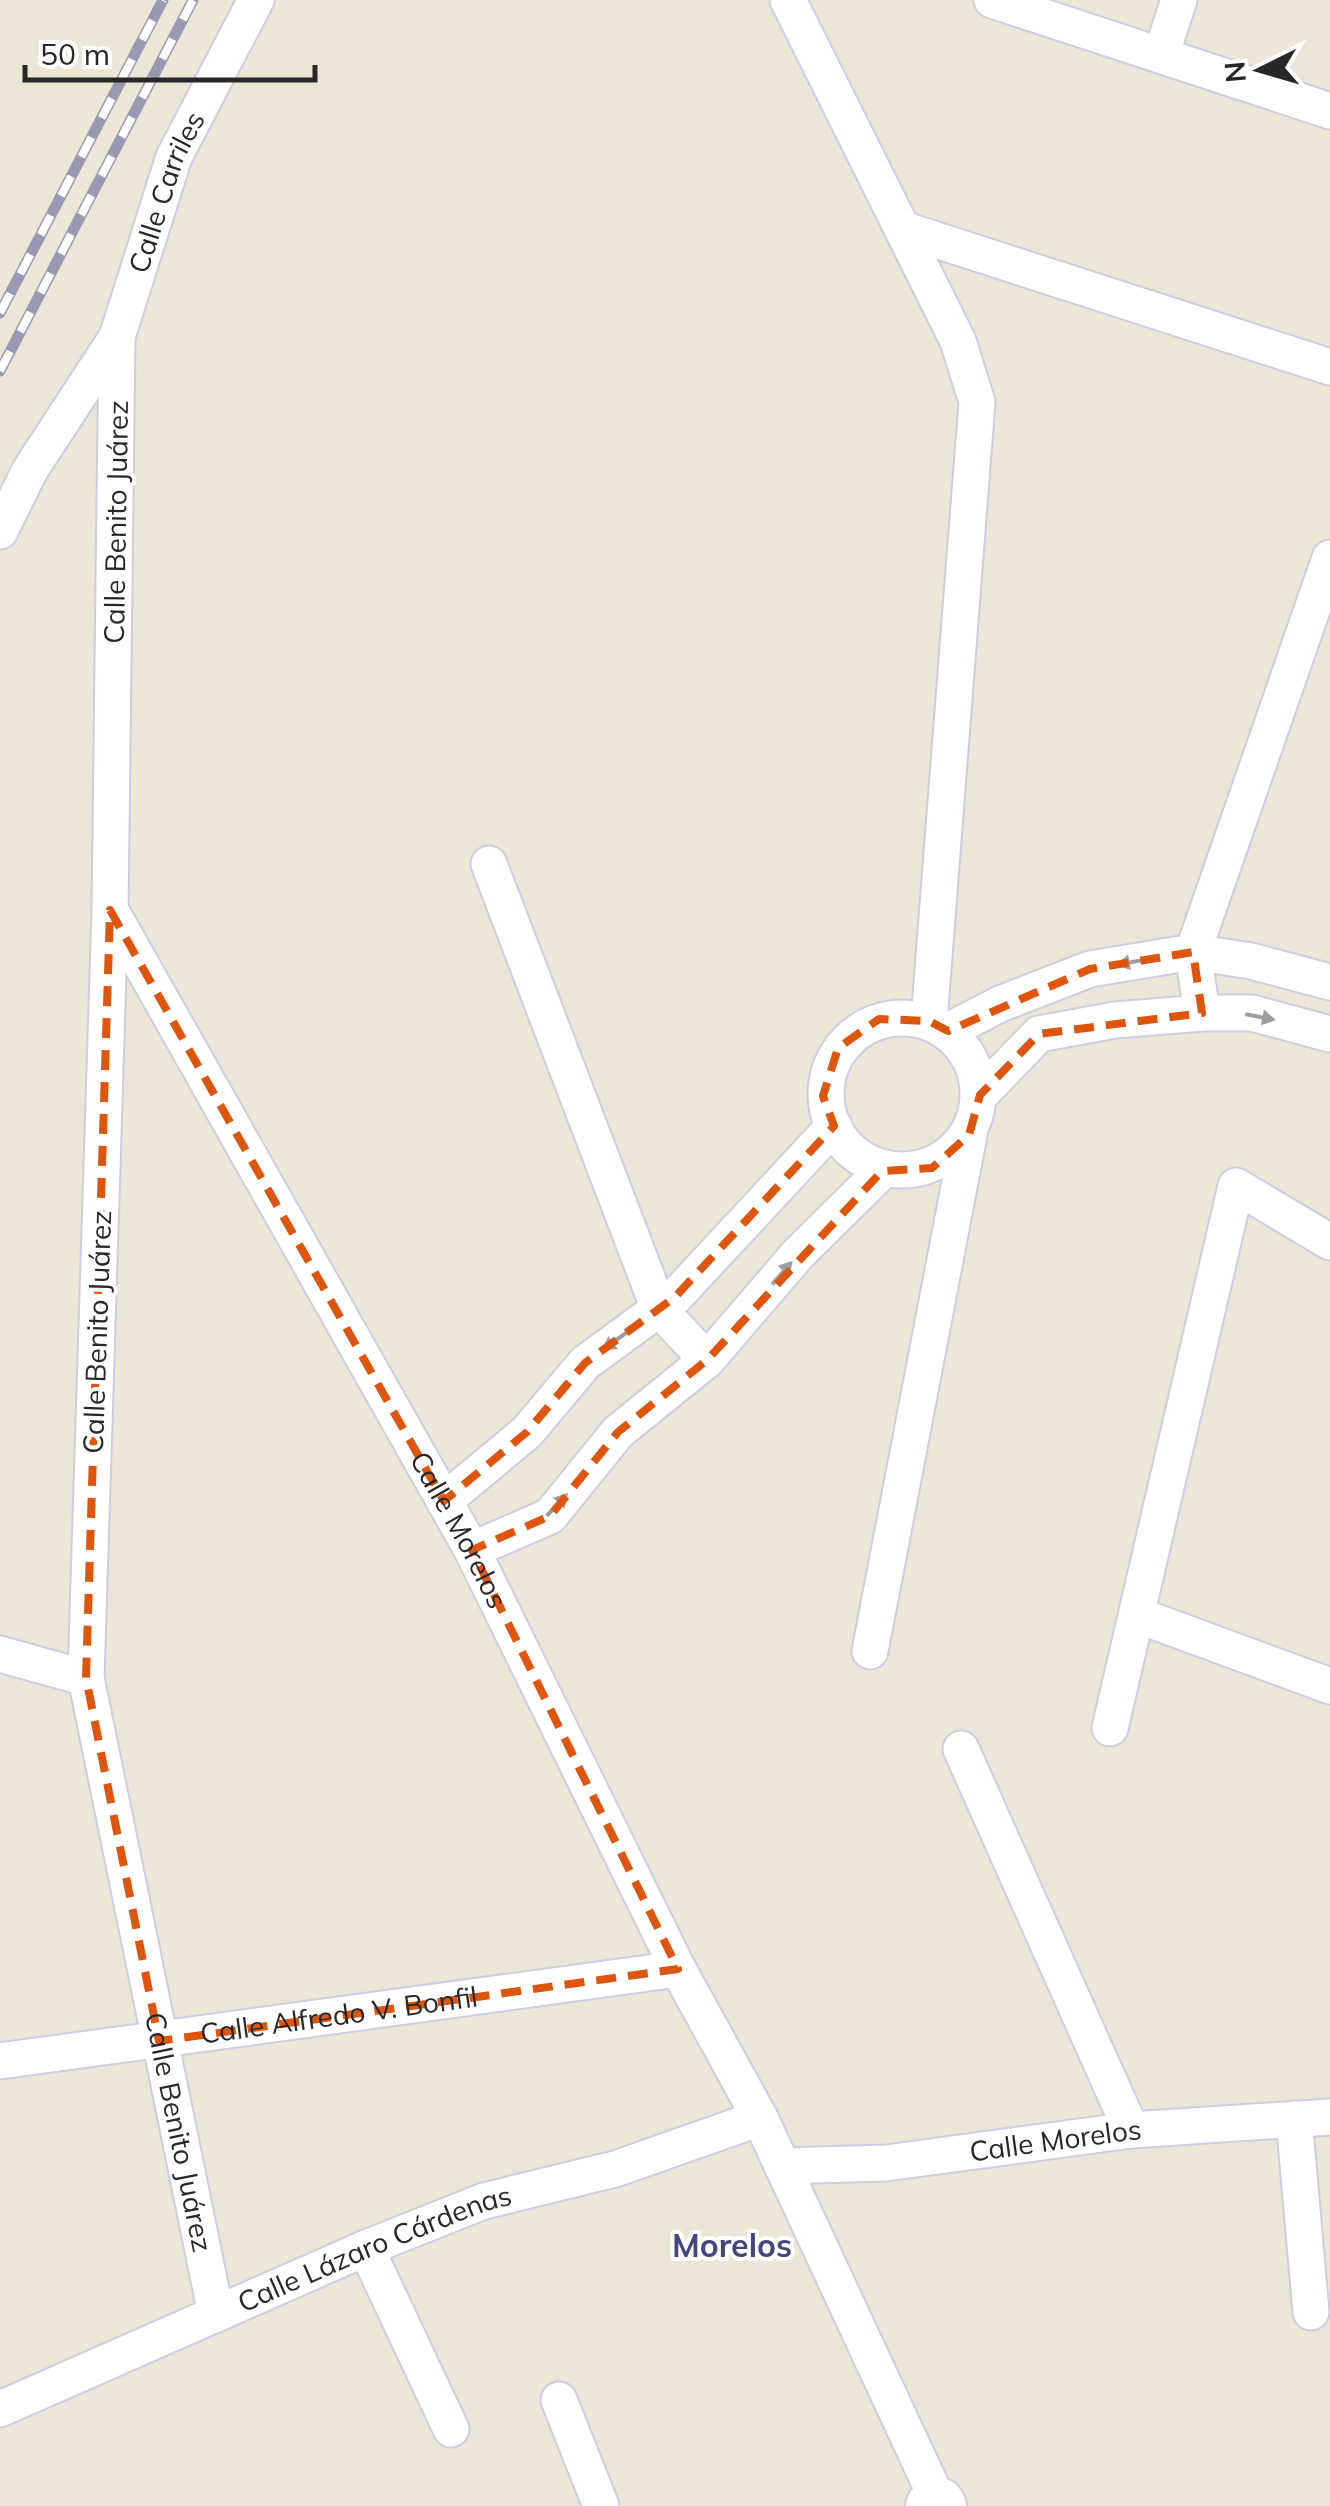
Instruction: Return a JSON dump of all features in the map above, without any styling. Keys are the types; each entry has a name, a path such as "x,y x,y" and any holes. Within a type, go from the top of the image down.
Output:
{"street":[{"name":"Calle Carriles","path":"116,337 174,157 256,0"},
{"path":"788,0 958,341 977,402 939,1026 970,1056 980,1095 870,1651"},
{"path":"992,0 1330,111"},
{"path":"1161,55 1179,0"},
{"path":"902,229 1330,367"},
{"path":"0,531 30,470 116,337"},
{"name":"Calle Benito Juárez","path":"116,337 110,910 86,1678 216,2314"},
{"path":"1202,1013 1193,952 1330,558"},
{"path":"489,864 658,1309 707,1360"},
{"name":"Calle Morelos","path":"110,910 472,1550 678,1969 760,2118 937,2505"},
{"path":"970,1135 932,1168 882,1171 840,1143 823,1096 838,1048 879,1019 939,1026 1090,969 1193,952 1251,961 1330,982"},
{"path":"980,1095 1039,1034 1115,1020 1252,1013 1330,1034"},
{"path":"444,1501 527,1432 585,1363 676,1297 834,1126"},
{"path":"472,1550 550,1516 618,1432 707,1360 798,1254 882,1171"},
{"path":"1110,1728 1236,1186 1330,1242"},
{"path":"1137,1615 1330,1686"},
{"path":"0,1654 86,1678"},
{"path":"962,1748 1130,2130"},
{"name":"Calle Alfredo V. Bonfil","path":"0,2062 678,1969"},
{"name":"Calle Morelos","path":"782,2166 886,2163 1130,2130 1330,2117"},
{"name":"Calle Lázaro Cárdenas","path":"0,2409 366,2248 484,2201 615,2169 760,2118"},
{"path":"1294,2119 1310,2312"},
{"path":"366,2248 451,2428"},
{"path":"559,2400 601,2506"}],"highlighted area":[{"path":"110,910 444,1501 527,1432 585,1363 675,1297 834,1126 823,1096 838,1048 879,1019 929,1021 948,1031 1090,969 1193,952 1202,1013 1039,1034 980,1095 969,1135 932,1168 882,1171 707,1360 618,1432 550,1516 472,1550 678,1969 159,2041 86,1678"}],"railway":[{"path":"0,313 163,0"},
{"path":"0,371 193,0"}],"district":[{"name":"Morelos","path":"732,2246"}]}
